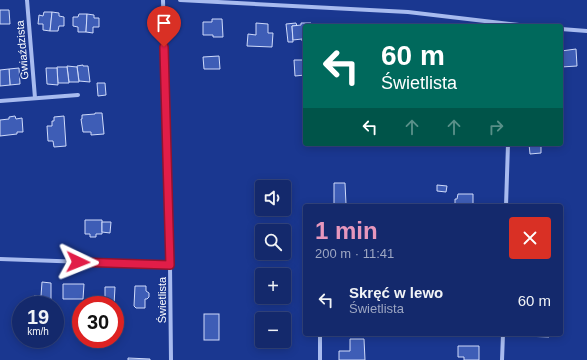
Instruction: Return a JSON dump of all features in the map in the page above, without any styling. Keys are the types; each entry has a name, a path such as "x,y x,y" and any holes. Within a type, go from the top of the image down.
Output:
{"street":[{"name":"Gwiaździsta","path":"28,0 35,98"},
{"name":"Świetlista","path":"163,0 171,360"},
{"path":"180,0 408,12 493,24"},
{"path":"563,29 587,31"},
{"path":"0,101 78,95"},
{"path":"506,204 508,146"},
{"path":"0,259 170,265"},
{"path":"320,336 320,360"},
{"path":"502,360 503,336"}],"building":[{"path":"0,10 9,10 10,24 0,24"},
{"path":"44,12 52,12 50,31 43,30 43,24 38,24 39,15 43,16"},
{"path":"52,12 59,13 59,16 64,17 64,26 59,26 58,31 50,31"},
{"path":"79,14 87,14 86,32 78,32 78,27 73,26 73,17 78,17"},
{"path":"87,14 94,15 94,18 99,18 99,27 93,27 93,33 86,32"},
{"path":"212,19 222,19 223,37 203,35 203,22 212,22"},
{"path":"256,23 268,24 268,33 273,33 272,47 247,46 248,34 256,35"},
{"path":"296,23 297,26 292,26 293,42 288,42 286,24"},
{"path":"301,23 311,23 303,24 303,41 302,39 293,40 292,26 301,25"},
{"path":"576,49 577,66 563,67 563,51"},
{"path":"219,56 220,69 204,69 203,57"},
{"path":"294,60 303,60 303,75 295,76"},
{"path":"67,66 77,67 79,82 69,82"},
{"path":"77,66 88,66 90,82 79,81"},
{"path":"57,67 67,67 69,83 58,83"},
{"path":"19,68 20,84 10,85 9,69"},
{"path":"46,68 57,68 58,85 47,84"},
{"path":"9,69 10,85 0,86 0,70"},
{"path":"97,83 105,83 106,95 98,96"},
{"path":"102,113 104,134 91,135 91,132 83,132 81,119 82,115"},
{"path":"15,116 16,119 22,118 23,132 0,136 0,120 9,119 9,117"},
{"path":"64,116 66,146 54,147 53,141 48,141 47,126 52,126 54,117"},
{"path":"529,146 541,146 541,153 530,154"},
{"path":"334,183 345,183 346,204 334,204"},
{"path":"437,185 447,186 446,192 437,191"},
{"path":"458,194 473,194 473,204 455,204 455,199 457,199"},
{"path":"85,220 102,220 102,234 96,234 96,237 90,237 90,234 85,234"},
{"path":"102,222 111,222 110,233 102,232"},
{"path":"42,282 51,283 51,296 41,296"},
{"path":"63,284 84,284 83,296 72,296 72,299 64,299"},
{"path":"135,286 146,286 146,291 149,293 149,297 145,299 145,308 136,308 134,306"},
{"path":"105,287 115,287 114,296 105,296"},
{"path":"204,314 219,314 219,340 204,340"},
{"path":"524,336 549,336 549,337"},
{"path":"350,339 364,339 365,360 339,360 339,351 350,351"},
{"path":"458,346 479,346 479,360 464,360 464,357 458,357"},
{"path":"128,358 150,359 150,360 128,360"}],"route":[{"path":"78,262 170,265 164,47"}]}
